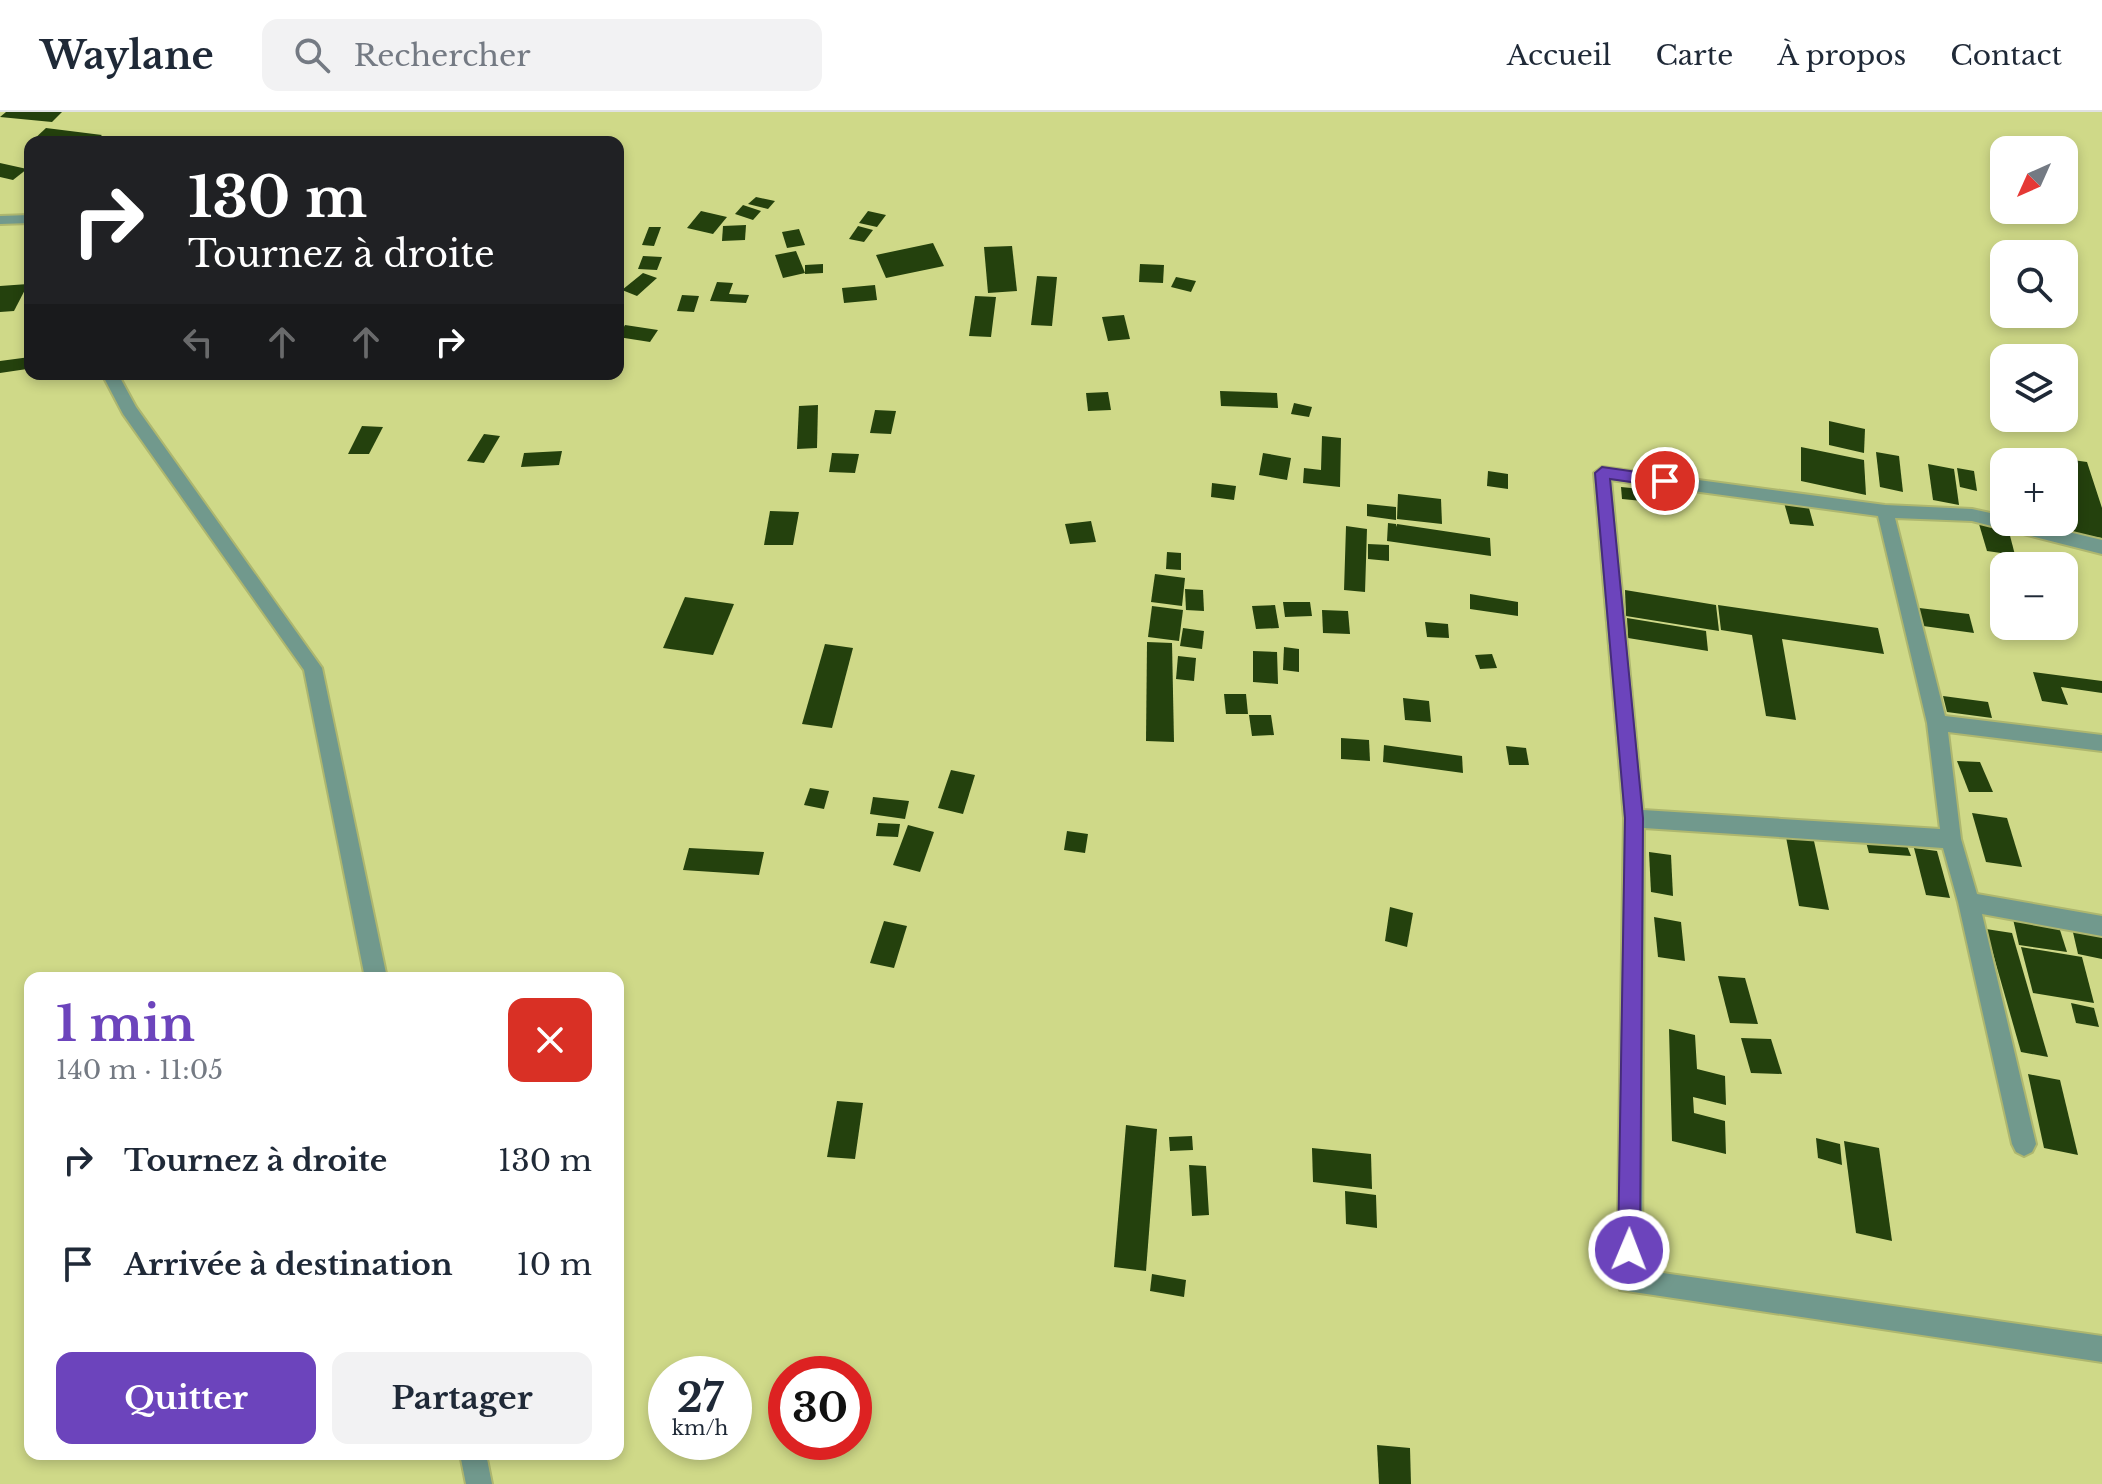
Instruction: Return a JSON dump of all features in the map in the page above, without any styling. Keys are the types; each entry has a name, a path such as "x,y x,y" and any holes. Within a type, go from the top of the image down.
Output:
{"street":[{"path":"0,220 24,219"},
{"path":"113,380 129,410 313,668 375,972"},
{"path":"2102,547 1972,515 1885,511 1602,473 1634,818 1629,1281 2102,1349"},
{"path":"1885,511 1937,723 1951,839 1969,902 2024,1144"},
{"path":"1937,723 2102,743"},
{"path":"1634,818 1951,839"},
{"path":"1969,902 2102,926"},
{"path":"474,1460 479,1484"}],"building":[{"path":"6,112 62,112 52,122 0,117"},
{"path":"46,128 102,135 101,136 37,136"},
{"path":"0,163 24,168 13,180 0,177"},
{"path":"756,197 775,201 768,209 748,204"},
{"path":"743,205 761,211 753,220 735,214"},
{"path":"701,211 727,217 713,234 687,228"},
{"path":"868,211 886,215 877,227 859,223"},
{"path":"746,225 745,240 722,241 723,226"},
{"path":"858,226 873,230 864,242 849,239"},
{"path":"649,227 661,227 654,246 642,245"},
{"path":"799,229 805,245 787,248 782,232"},
{"path":"933,243 944,266 886,278 876,255"},
{"path":"1012,246 1017,291 988,293 984,247"},
{"path":"796,251 805,273 783,278 775,255"},
{"path":"643,256 662,257 657,270 638,269"},
{"path":"823,264 823,273 805,274 805,265"},
{"path":"1140,264 1164,265 1163,283 1139,282"},
{"path":"643,273 657,278 637,296 624,288"},
{"path":"1037,276 1057,277 1052,326 1031,325"},
{"path":"1176,277 1196,281 1191,292 1171,287"},
{"path":"717,282 733,283 729,294 749,295 746,303 710,301"},
{"path":"24,284 24,292 14,311 0,312 0,286"},
{"path":"875,285 877,300 844,303 842,288"},
{"path":"682,295 699,296 694,312 677,311"},
{"path":"975,296 996,297 991,337 969,336"},
{"path":"1124,315 1130,339 1108,341 1102,317"},
{"path":"624,327 658,330 650,342 624,338"},
{"path":"24,358 24,369 0,373 0,361"},
{"path":"1220,391 1277,393 1278,408 1221,406"},
{"path":"1108,392 1111,410 1088,411 1086,393"},
{"path":"1294,403 1312,407 1309,417 1291,414"},
{"path":"818,405 817,448 797,449 799,406"},
{"path":"875,410 896,411 891,434 870,433"},
{"path":"1829,421 1865,429 1864,453 1829,445"},
{"path":"362,426 383,427 369,454 348,454"},
{"path":"484,434 500,436 484,463 467,461"},
{"path":"1322,436 1341,438 1340,487 1303,483 1304,468 1321,470"},
{"path":"1801,447 1864,460 1866,495 1801,481"},
{"path":"562,451 559,465 521,467 524,453"},
{"path":"1876,452 1899,456 1903,492 1880,487"},
{"path":"832,453 859,454 855,473 829,472"},
{"path":"1263,453 1291,458 1287,480 1259,475"},
{"path":"2078,461 2087,462 2102,508 2102,538 2078,534"},
{"path":"1928,464 1954,469 1959,505 1933,500"},
{"path":"1957,468 1974,471 1977,491 1960,487"},
{"path":"1488,471 1508,474 1508,489 1487,486"},
{"path":"1212,483 1236,486 1234,500 1211,497"},
{"path":"1621,487 1681,493 1683,505 1622,499"},
{"path":"1398,494 1441,499 1442,524 1397,519"},
{"path":"1783,499 1807,501 1814,526 1790,524"},
{"path":"1367,504 1396,507 1396,520 1367,516"},
{"path":"770,511 799,512 793,545 764,545"},
{"path":"1091,521 1096,542 1070,544 1065,524"},
{"path":"1388,523 1396,524 1396,527 1397,524 1490,538 1491,556 1387,541"},
{"path":"1979,524 1990,526 1990,536 2010,536 2014,552 1987,551"},
{"path":"1346,526 1367,529 1365,592 1344,590"},
{"path":"1368,544 1389,545 1389,561 1368,559"},
{"path":"1167,552 1181,553 1181,570 1166,569"},
{"path":"1155,574 1185,578 1182,606 1151,602"},
{"path":"1185,589 1203,590 1204,611 1186,610"},
{"path":"1625,590 1716,605 1719,631 1626,616"},
{"path":"1470,594 1518,602 1518,616 1470,609"},
{"path":"685,597 734,604 713,655 663,648"},
{"path":"1283,602 1310,602 1312,616 1285,617"},
{"path":"1275,605 1279,628 1256,629 1252,606"},
{"path":"1718,605 1878,628 1884,654 1782,639 1796,720 1766,716 1752,635 1721,630"},
{"path":"1152,606 1183,610 1179,641 1148,637"},
{"path":"1911,607 1969,614 1974,633 1916,625"},
{"path":"1322,610 1348,611 1350,634 1323,633"},
{"path":"1627,618 1706,631 1708,651 1628,638"},
{"path":"1425,622 1448,624 1449,638 1427,637"},
{"path":"1183,628 1204,631 1202,649 1180,646"},
{"path":"1147,642 1172,643 1174,742 1146,741"},
{"path":"825,644 853,648 832,728 802,724"},
{"path":"1284,647 1299,649 1299,672 1283,670"},
{"path":"1253,651 1277,652 1278,684 1253,682"},
{"path":"1492,654 1497,668 1480,669 1475,655"},
{"path":"1178,656 1196,658 1194,681 1176,679"},
{"path":"2033,672 2102,681 2102,693 2061,687 2068,705 2042,701"},
{"path":"1224,694 1246,694 1248,714 1226,714"},
{"path":"1943,696 1988,702 1992,718 1947,712"},
{"path":"1403,698 1429,701 1431,722 1405,720"},
{"path":"1249,715 1271,715 1274,735 1252,736"},
{"path":"1341,738 1369,740 1370,761 1341,759"},
{"path":"1384,745 1462,756 1463,773 1383,762"},
{"path":"1506,746 1526,748 1529,765 1509,765"},
{"path":"1957,761 1980,762 1993,792 1969,792"},
{"path":"951,770 975,775 963,814 938,808"},
{"path":"810,788 829,791 824,809 804,805"},
{"path":"873,797 909,801 905,819 870,814"},
{"path":"1972,813 2007,818 2022,867 1986,862"},
{"path":"878,823 900,824 898,837 876,836"},
{"path":"908,825 934,832 920,872 893,865"},
{"path":"1067,831 1088,834 1085,853 1064,850"},
{"path":"1786,837 1814,841 1829,910 1799,906"},
{"path":"1866,842 1907,846 1911,856 1869,853"},
{"path":"689,848 764,852 759,875 683,870"},
{"path":"1914,848 1937,851 1950,898 1926,895"},
{"path":"1649,852 1671,855 1673,896 1651,892"},
{"path":"1390,907 1413,913 1407,947 1385,941"},
{"path":"1654,917 1681,922 1685,961 1658,957"},
{"path":"2013,919 2059,927 2067,952 2019,945"},
{"path":"884,921 907,926 894,968 870,963"},
{"path":"2072,928 2102,934 2102,959 2078,954"},
{"path":"1986,929 2012,933 2048,1057 2021,1052"},
{"path":"2021,947 2082,957 2094,1003 2033,993"},
{"path":"1718,976 1745,978 1758,1024 1730,1023"},
{"path":"2071,1003 2094,1008 2099,1027 2076,1023"},
{"path":"1669,1029 1695,1035 1697,1069 1725,1076 1726,1105 1693,1097 1694,1113 1725,1121 1726,1154 1672,1141"},
{"path":"1741,1038 1771,1039 1782,1074 1751,1073"},
{"path":"2028,1074 2060,1080 2078,1155 2044,1148"},
{"path":"837,1101 863,1103 855,1159 827,1157"},
{"path":"1126,1125 1157,1129 1146,1271 1114,1267"},
{"path":"1192,1136 1193,1150 1170,1151 1169,1137"},
{"path":"1816,1138 1840,1144 1842,1165 1818,1158"},
{"path":"1844,1141 1879,1148 1892,1241 1856,1233"},
{"path":"1312,1148 1371,1154 1372,1189 1313,1182"},
{"path":"1189,1165 1206,1166 1209,1215 1192,1216"},
{"path":"1345,1191 1376,1195 1377,1228 1346,1224"},
{"path":"1152,1274 1186,1280 1184,1297 1150,1291"},
{"path":"1377,1445 1410,1448 1411,1484 1379,1484"}],"route":[{"path":"1629,1250 1634,818 1602,473 1665,481"}]}
